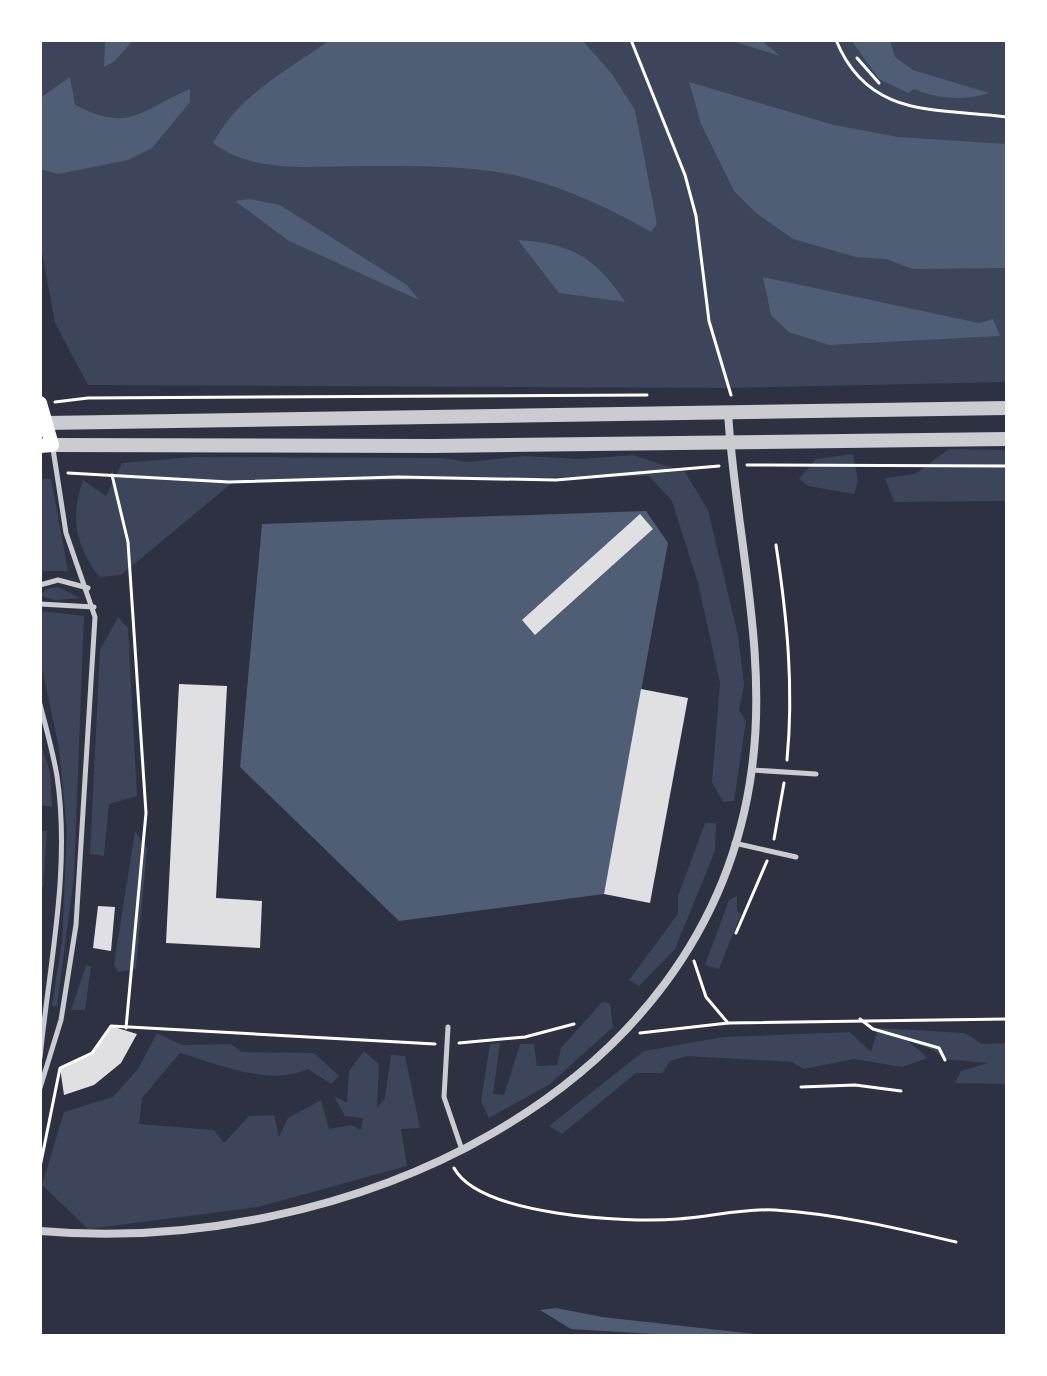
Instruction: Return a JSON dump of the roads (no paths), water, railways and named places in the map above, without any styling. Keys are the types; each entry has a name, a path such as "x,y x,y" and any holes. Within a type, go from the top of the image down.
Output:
{"main road":[{"path":"40,403 46,445"}],"street":[{"path":"43,423 1007,408"},
{"path":"40,1231 98,1236 248,1221 329,1201 462,1151 541,1105 622,1037 690,945 713,901 734,843 752,770 756,673 728,412"},
{"path":"46,445 434,446 1007,439"}],"lane":[{"path":"40,1088 61,1020 76,925 94,607 66,533 46,445"},
{"path":"40,585 58,580 88,588"},
{"path":"40,604 94,607"},
{"path":"40,704 57,776 61,823 57,932 40,1058"},
{"path":"752,770 816,774"},
{"path":"734,843 796,857"},
{"path":"448,1027 444,1097 462,1151"}]}
